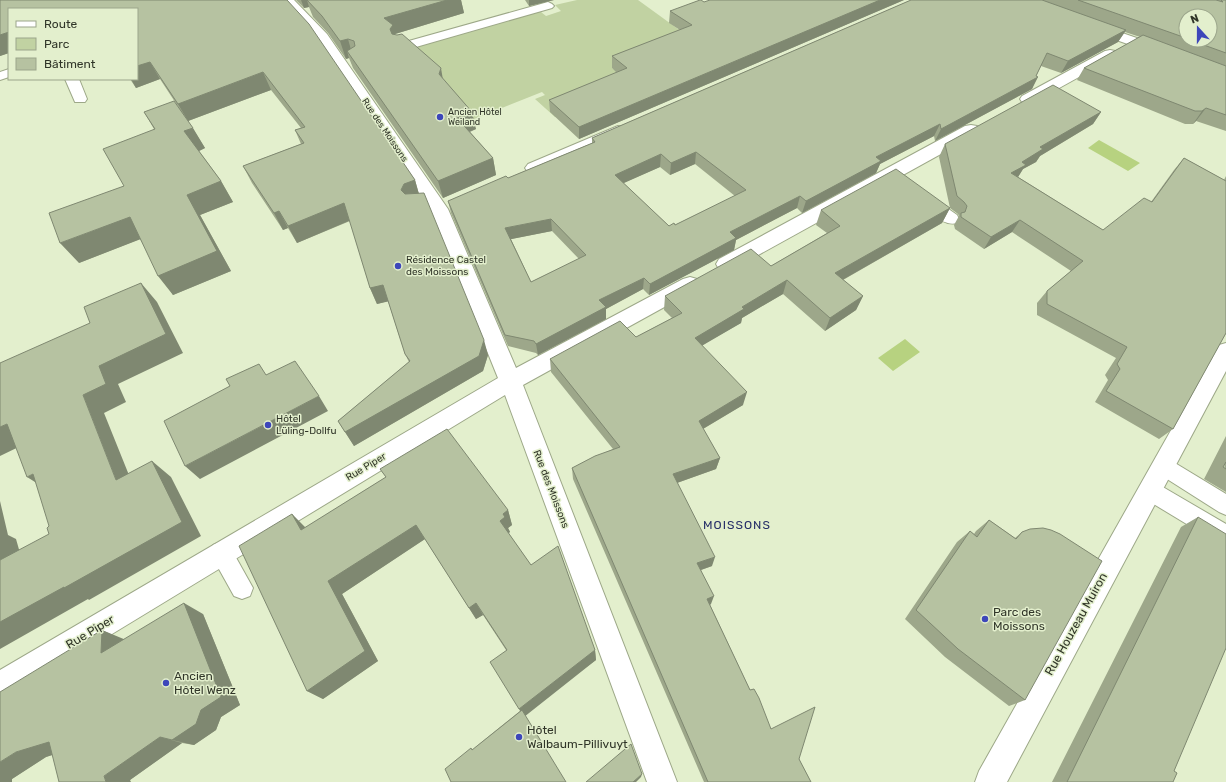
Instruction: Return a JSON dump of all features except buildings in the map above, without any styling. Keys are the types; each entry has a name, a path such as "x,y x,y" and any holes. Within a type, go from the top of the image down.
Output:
{"street":[{"name":"Rue des Moissons","path":"286,0 307,14 322,38 347,64 431,202 511,382 662,782"},
{"path":"1077,21 1174,56"},
{"path":"1015,106 1134,41"},
{"name":"Rue Piper","path":"0,686 221,553 511,382 707,275 896,179 987,122"},
{"path":"520,174 629,126"},
{"name":"Rue Houzeau Muiron","path":"990,782 1226,350"}],"lane":[{"path":"402,47 548,6"},
{"path":"72,80 80,99"},
{"path":"916,194 951,218"},
{"path":"1163,466 1226,505"},
{"path":"1149,490 1226,536"},
{"path":"221,553 242,588"}],"green space":[{"path":"577,0 638,0 678,29 684,27 707,44 612,68 646,97 555,117 535,99 545,95 542,92 464,123 406,50 535,12 541,12 546,16 561,11 555,5"}],"shaded area":[{"path":"1099,140 1140,163 1128,171 1088,148"},
{"path":"905,339 920,352 893,371 878,358"}],"place":[{"name":"Ancien Hôtel Weiland","path":"440,117"},
{"name":"Résidence Castel des Moissons","path":"398,266"},
{"name":"Hôtel Lüling-Dollfu","path":"268,425"},
{"name":"Parc des Moissons","path":"985,619"},
{"name":"Ancien Hôtel Wenz","path":"166,683"},
{"name":"Hôtel Walbaum-Pillivuyt","path":"519,737"}],"district":[{"name":"MOISSONS","path":"737,525"}]}
